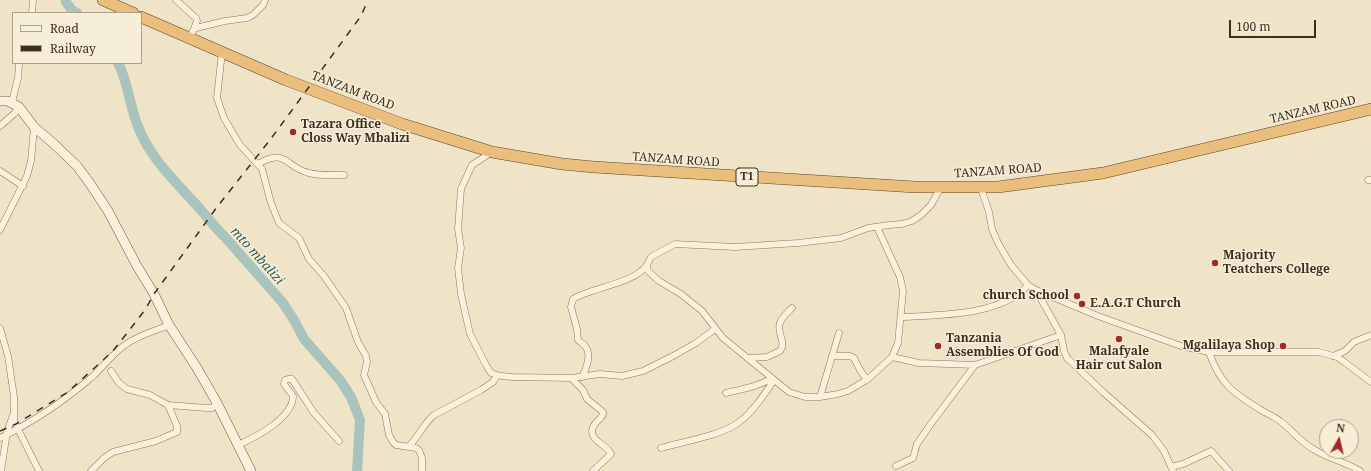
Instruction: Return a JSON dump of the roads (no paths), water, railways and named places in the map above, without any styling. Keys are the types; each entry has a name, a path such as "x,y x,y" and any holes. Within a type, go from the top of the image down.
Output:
{"highway":[{"path":"103,0 131,12"},
{"name":"TANZAM ROAD","path":"142,17 192,34 222,52 286,80 402,124 492,152 562,164 594,167 779,180 915,187 981,188 1103,173 1371,109"}],"main road":[{"path":"7,101 77,166 108,210 170,325 197,368 217,404 251,471"}],"street":[{"path":"32,12 33,0"},
{"path":"176,0 196,18 197,21 192,34"},
{"path":"192,34 226,21 247,18 257,12 265,0"},
{"path":"222,52 218,98 224,118 240,146 258,164 264,175 271,203 280,223 299,238 309,259 324,276 346,308 358,342 366,356 364,373 365,378 376,402 385,414 387,430 391,439 396,445 416,448 420,452 422,458 422,471"},
{"path":"0,126 15,114 7,101 18,78 19,64"},
{"path":"0,230 27,176 31,161 34,127"},
{"path":"492,152 472,165 461,190 458,229 461,248 458,274 470,334 491,373 506,377 571,378 600,374 622,376 643,371 684,350 715,329"},
{"path":"258,164 267,159 280,158 309,174 344,175"},
{"path":"0,171 23,186"},
{"path":"582,377 587,363 587,350 585,345 578,340 571,301 580,295 614,284 634,275 641,271 651,257 674,244 735,247 798,243 841,238 868,228 912,222 931,205 941,188"},
{"path":"981,188 989,212 992,230 998,244 1011,265 1028,285 1036,290 1098,316 1149,335 1196,350 1209,352 1319,352 1344,361 1371,382"},
{"path":"646,265 648,271 660,281 692,302 702,311 723,338 792,394 805,397 820,397 838,394 848,391 867,380 892,357 898,343 903,291 900,277 877,226"},
{"path":"901,317 966,312 984,309 1011,297 1023,290 1028,285"},
{"path":"1036,290 1061,335 1067,358 1102,392 1152,435 1164,451 1172,469 1211,451 1229,471"},
{"path":"748,358 767,357 780,351 783,344 779,324 792,308"},
{"path":"0,438 18,429 70,395 131,340 170,325"},
{"path":"0,328 8,356 14,397 14,421 34,458 39,471"},
{"path":"820,397 839,333"},
{"path":"1333,356 1345,351 1354,342 1371,334"},
{"path":"892,357 919,363 975,365 1061,335"},
{"path":"1209,352 1219,376 1230,389 1280,420 1310,448 1349,464 1360,471"},
{"path":"832,356 850,356 854,358 862,374 867,380"},
{"path":"896,466 914,456 917,444 975,365"},
{"path":"111,371 119,383 127,389 150,395 168,405 212,408 217,404"},
{"path":"408,447 416,439 424,425 434,416 481,390 493,382 497,375"},
{"path":"238,445 276,423 291,407 293,396 284,384 285,380 288,378 292,379 314,413 339,441"},
{"path":"571,378 582,390 587,399 603,412 603,416 594,424 592,432 594,438 603,444 611,454 593,471"},
{"path":"726,393 752,387 773,379"},
{"path":"662,448 726,429 738,423 752,409 773,379"},
{"path":"91,471 104,458 113,452 156,441 177,432 177,426 168,405"},
{"path":"1,471 7,435 13,414"}],"waterway":[{"name":"mto mbalizi","path":"66,0 72,10 75,12"},
{"name":"mto mbalizi","path":"118,64 124,77 137,124 142,136 156,159 164,170 283,303 304,339 340,380 351,397 360,420 357,471"}],"railway":[{"path":"0,431 16,424 68,392 113,351 145,310 154,294 217,207 270,140 361,16 368,0"}],"place":[{"name":"Tazara Office Closs Way Mbalizi","path":"293,132"},
{"name":"Majority Teatchers College","path":"1215,263"},
{"name":"church School","path":"1077,296"},
{"name":"E.A.G.T Church","path":"1082,304"},
{"name":"Malafyale Hair cut Salon","path":"1119,339"},
{"name":"Tanzania Assemblies Of God","path":"938,346"},
{"name":"Mgalilaya Shop","path":"1283,346"}]}
